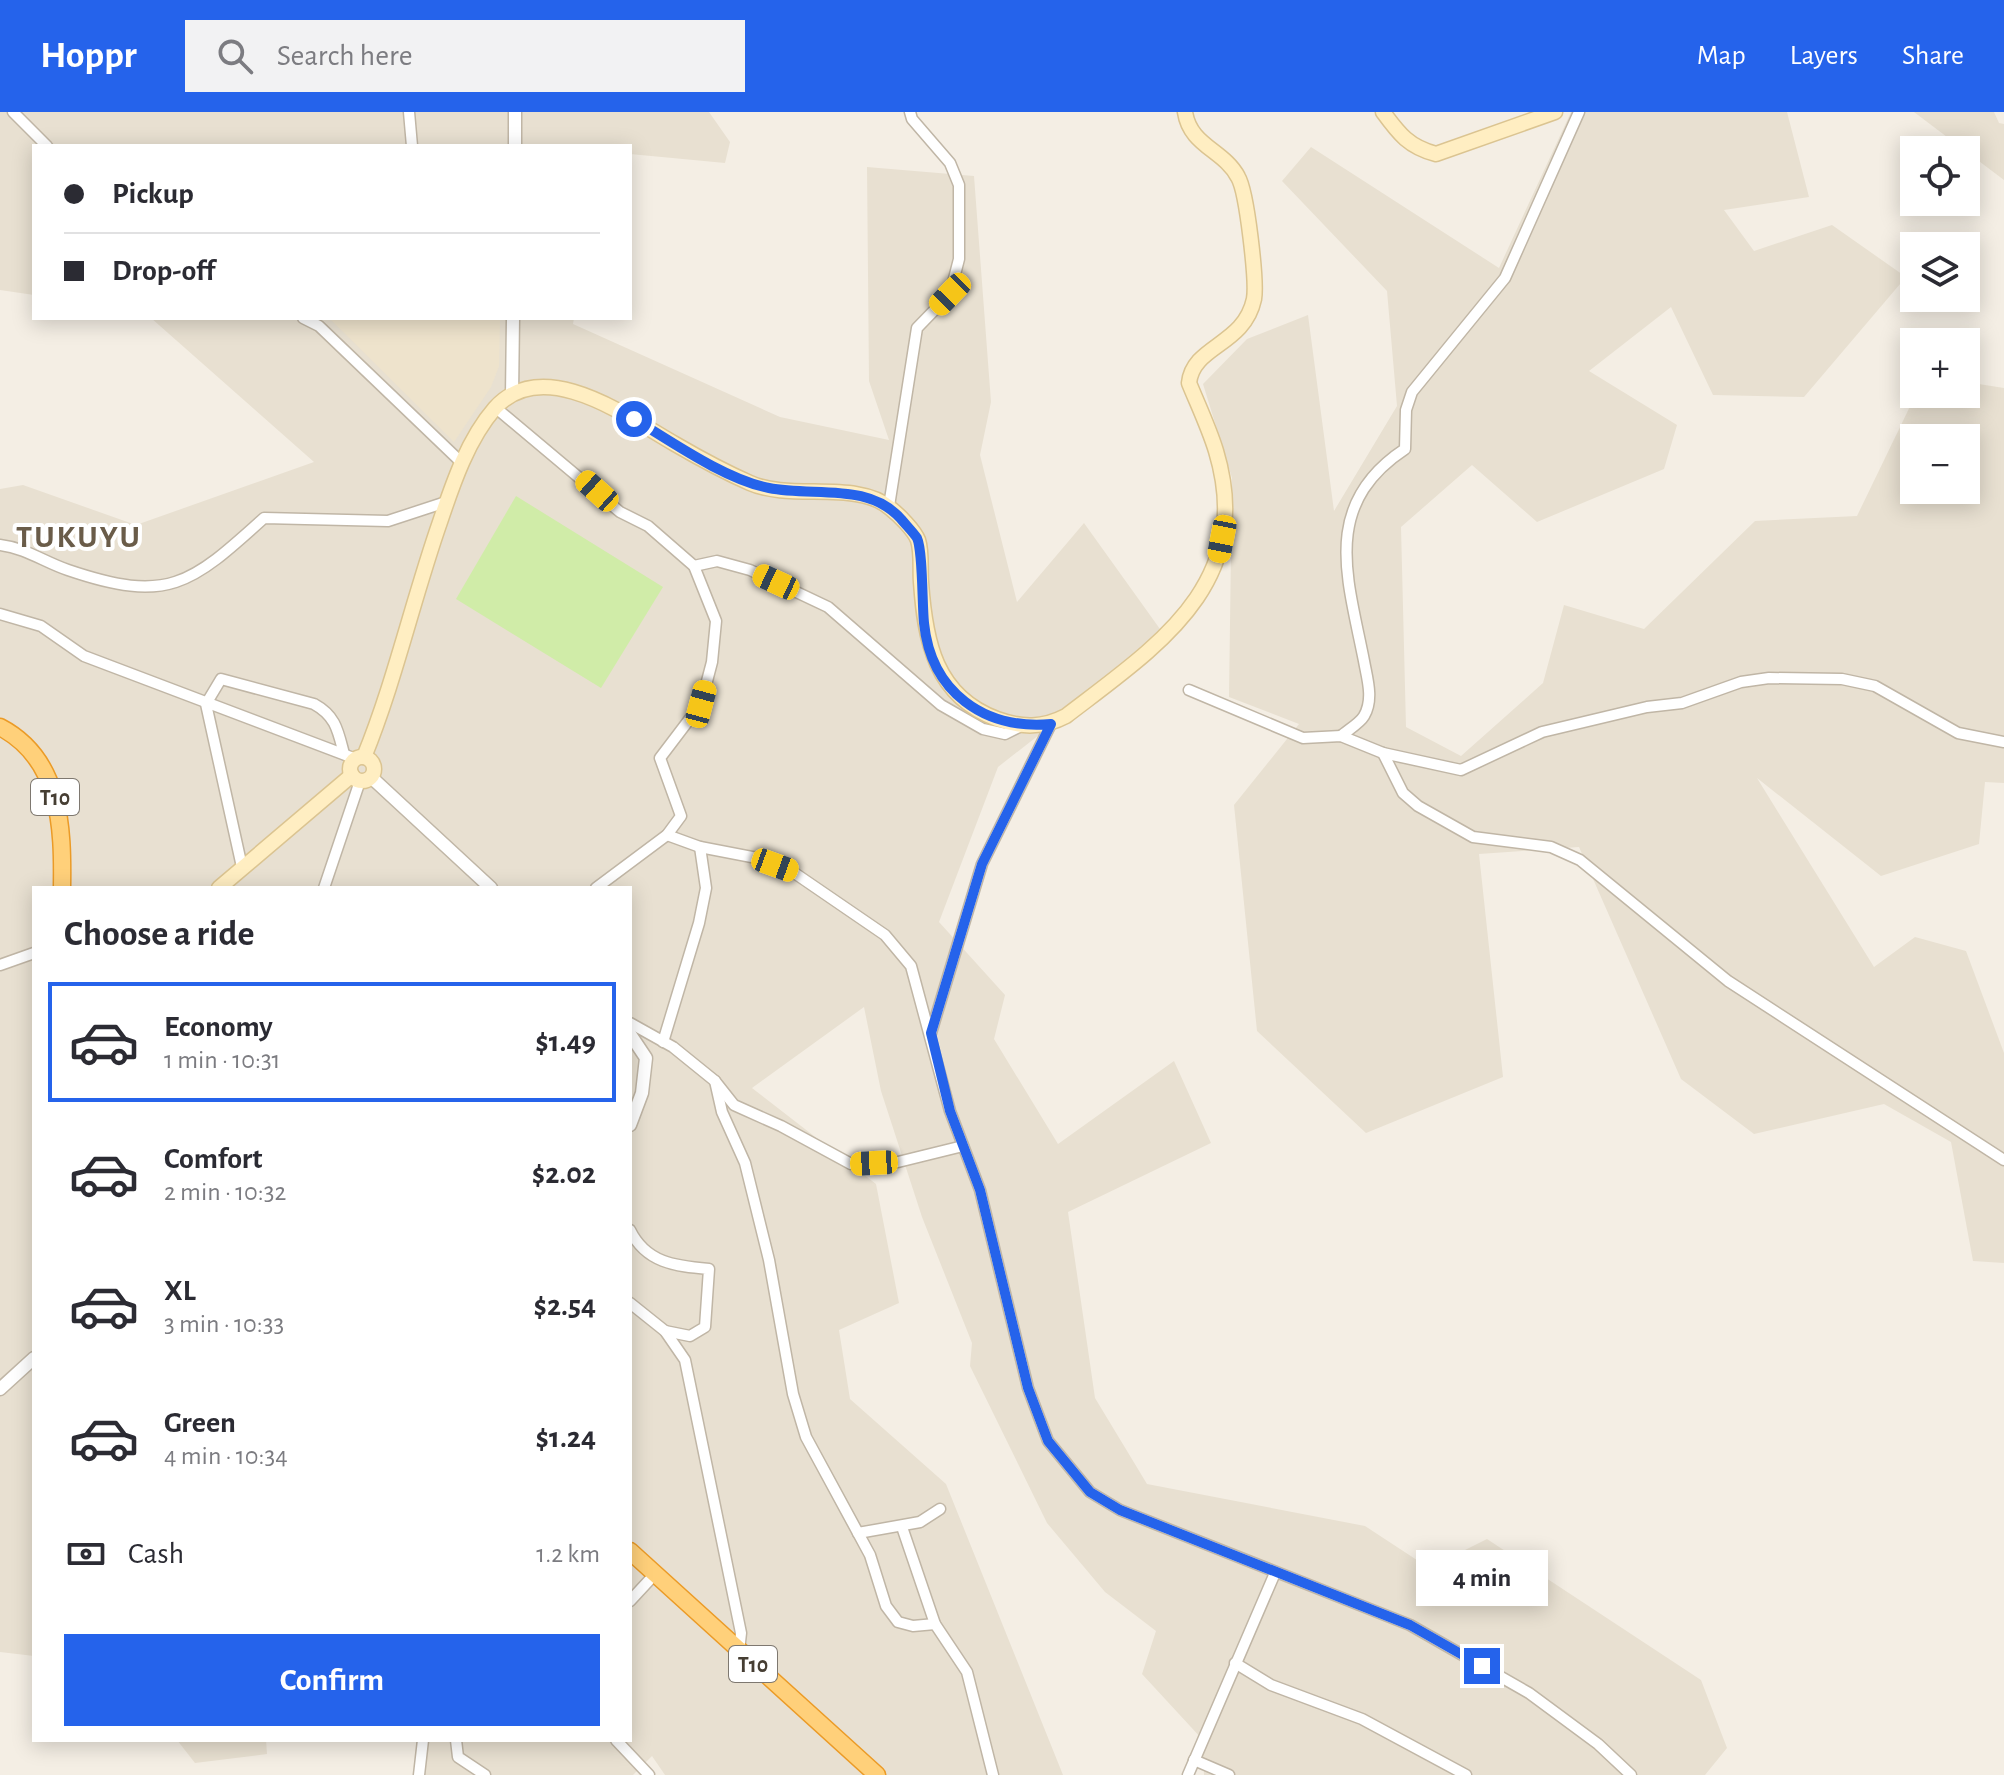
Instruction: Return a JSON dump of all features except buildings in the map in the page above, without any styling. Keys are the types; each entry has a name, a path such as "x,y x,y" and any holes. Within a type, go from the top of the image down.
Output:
{"highway":[{"name":"T10","path":"0,727 29,748 53,784 63,832 62,886"},
{"name":"T10","path":"632,1553 877,1775"}],"main road":[{"path":"361,777 350,768 462,463 496,408 512,395 534,389 569,389 613,406 753,484 869,496 889,506 918,539 924,627 933,659 949,688 971,707 1021,726 1051,724 1161,644 1201,593 1218,560 1226,517 1217,453 1189,383 1190,371 1198,360 1237,333 1254,296 1246,202 1238,176 1196,139 1187,126 1185,112"},
{"path":"1383,112 1403,139 1416,149 1436,154 1555,112"},
{"path":"221,886 361,777 373,763 355,757"}],"street":[{"path":"13,112 45,144"},
{"path":"409,112 412,144"},
{"path":"515,112 515,144"},
{"path":"889,506 917,328 950,294 959,259 959,185 950,163 912,119 910,112"},
{"path":"1341,736 1364,716 1370,692 1344,553 1348,522 1367,485 1385,462 1405,449 1406,410 1412,392 1505,278 1579,112"},
{"path":"512,395 513,320"},
{"path":"321,322 462,463"},
{"path":"496,408 620,512 648,526 694,566 716,621 712,662 701,704 660,758 681,816 667,835 599,886"},
{"path":"0,545 21,547 66,569 129,588 159,588 193,575 221,557 264,518 388,521 446,502"},
{"path":"694,566 717,561 750,570 828,607 941,705 983,729 1005,734 1021,726"},
{"path":"0,614 41,626 84,656 355,757"},
{"path":"242,867 206,704 225,678 314,704 334,719 355,757"},
{"path":"1189,690 1303,738 1341,736 1383,753 1461,770 1542,732 1647,707 1682,703 1741,682 1769,678 1842,679 1875,686 1958,733 2004,742"},
{"path":"931,1033 982,864 1051,724"},
{"path":"1383,753 1403,793 1418,806 1473,837 1551,847 1580,860 1641,907 1681,946 1728,981 2004,1160"},
{"path":"325,886 361,777 489,886"},
{"path":"667,835 700,847 757,858 793,872 885,935 911,966 919,1005 931,1033 950,1111 980,1190 1028,1388 1048,1441 1090,1492 1120,1510 1410,1625 1529,1693 1598,1744 1631,1775"},
{"path":"663,1042 702,911 706,888 700,847"},
{"path":"0,965 32,954"},
{"path":"632,1024 663,1042 715,1081 734,1105 781,1126 851,1164 898,1162 963,1146"},
{"path":"632,1037 646,1058 642,1093 632,1120"},
{"path":"715,1081 722,1112 745,1163 769,1260 793,1394 806,1437 870,1555 886,1606 898,1622 913,1626 935,1624"},
{"path":"632,1234 637,1244 666,1265 709,1269 705,1327 690,1336 665,1331"},
{"path":"632,1305 665,1331 685,1360 741,1633 739,1651"},
{"path":"0,1389 32,1360"},
{"path":"858,1533 920,1522 940,1509"},
{"path":"902,1527 935,1624 967,1672 993,1775"},
{"path":"1188,1775 1275,1573"},
{"path":"632,1599 655,1574"},
{"path":"1235,1663 1271,1685 1362,1719 1466,1775"},
{"path":"419,1775 423,1742"},
{"path":"456,1742 458,1757 485,1775"},
{"path":"618,1742 649,1775"},
{"path":"1194,1760 1229,1775"}],"shaded area":[{"path":"0,112 709,112 730,142 725,163 632,154 632,144 32,144 32,295 0,290"},
{"path":"1571,112 1787,112 1809,197 1724,210 1754,251 1832,225 1900,273 1900,284 1804,397 1713,395 1671,307 1589,371 1677,425 1664,469 1537,522 1472,465 1401,527 1406,727 1461,756 1543,683 1564,605 1644,629 1755,521 1857,516 1900,427 1900,504 1980,504 1980,424 1901,424 1909,408 1980,408 1980,384 2004,388 2004,783 1985,782 1979,844 1881,876 1757,778 1874,967 1915,937 1966,951 2004,1053 2004,1263 1973,1261 1951,1142 1884,1104 1754,1134 1681,1079 1579,847 1479,854 1503,1077 1366,1133 1257,1031 1234,805 1299,724 1229,697 1232,478 1203,384 1247,339 1308,315 1334,511 1397,406 1387,291 1282,181 1311,147 1499,268"},
{"path":"1914,112 1994,112 1999,123 2004,124 2004,180 1980,162 1980,136 1946,136"},
{"path":"867,167 974,176 991,402 980,455 1017,602 1084,523 1165,636 998,767 939,922 1005,995 994,1039 1058,1144 1174,1061 1211,1143 1068,1212 1095,1398 1147,1484 1365,1526 1429,1568 1487,1539 1701,1680 1727,1748 1705,1775 1204,1775 1202,1739 1142,1674 1156,1631 1105,1592 1047,1523 970,1366 972,1343 922,1217 881,1091 864,1007 752,1088 876,1184 899,1303 839,1330 850,1399 946,1484 1063,1775 665,1775 652,1756 633,1775 418,1775 421,1742 632,1742 632,886 32,886 32,1656 0,1652 0,489 23,485 136,525 314,462 153,320 574,320 573,324 780,417 889,440 869,381"},
{"path":"331,320 500,320 499,366 491,387 454,442"},
{"path":"179,1742 266,1742 267,1754 195,1763"}],"green space":[{"path":"516,496 663,587 601,688 456,599"}],"district":[{"name":"TUKUYU","path":"79,536"}],"route":[{"path":"634,419 676,445 753,484 770,489 869,496 889,506 918,539 924,627 933,659 949,688 971,707 994,718 1021,726 1051,724 982,864 931,1033 950,1111 980,1190 1028,1388 1048,1441 1090,1492 1120,1510 1410,1625 1482,1666"}]}
